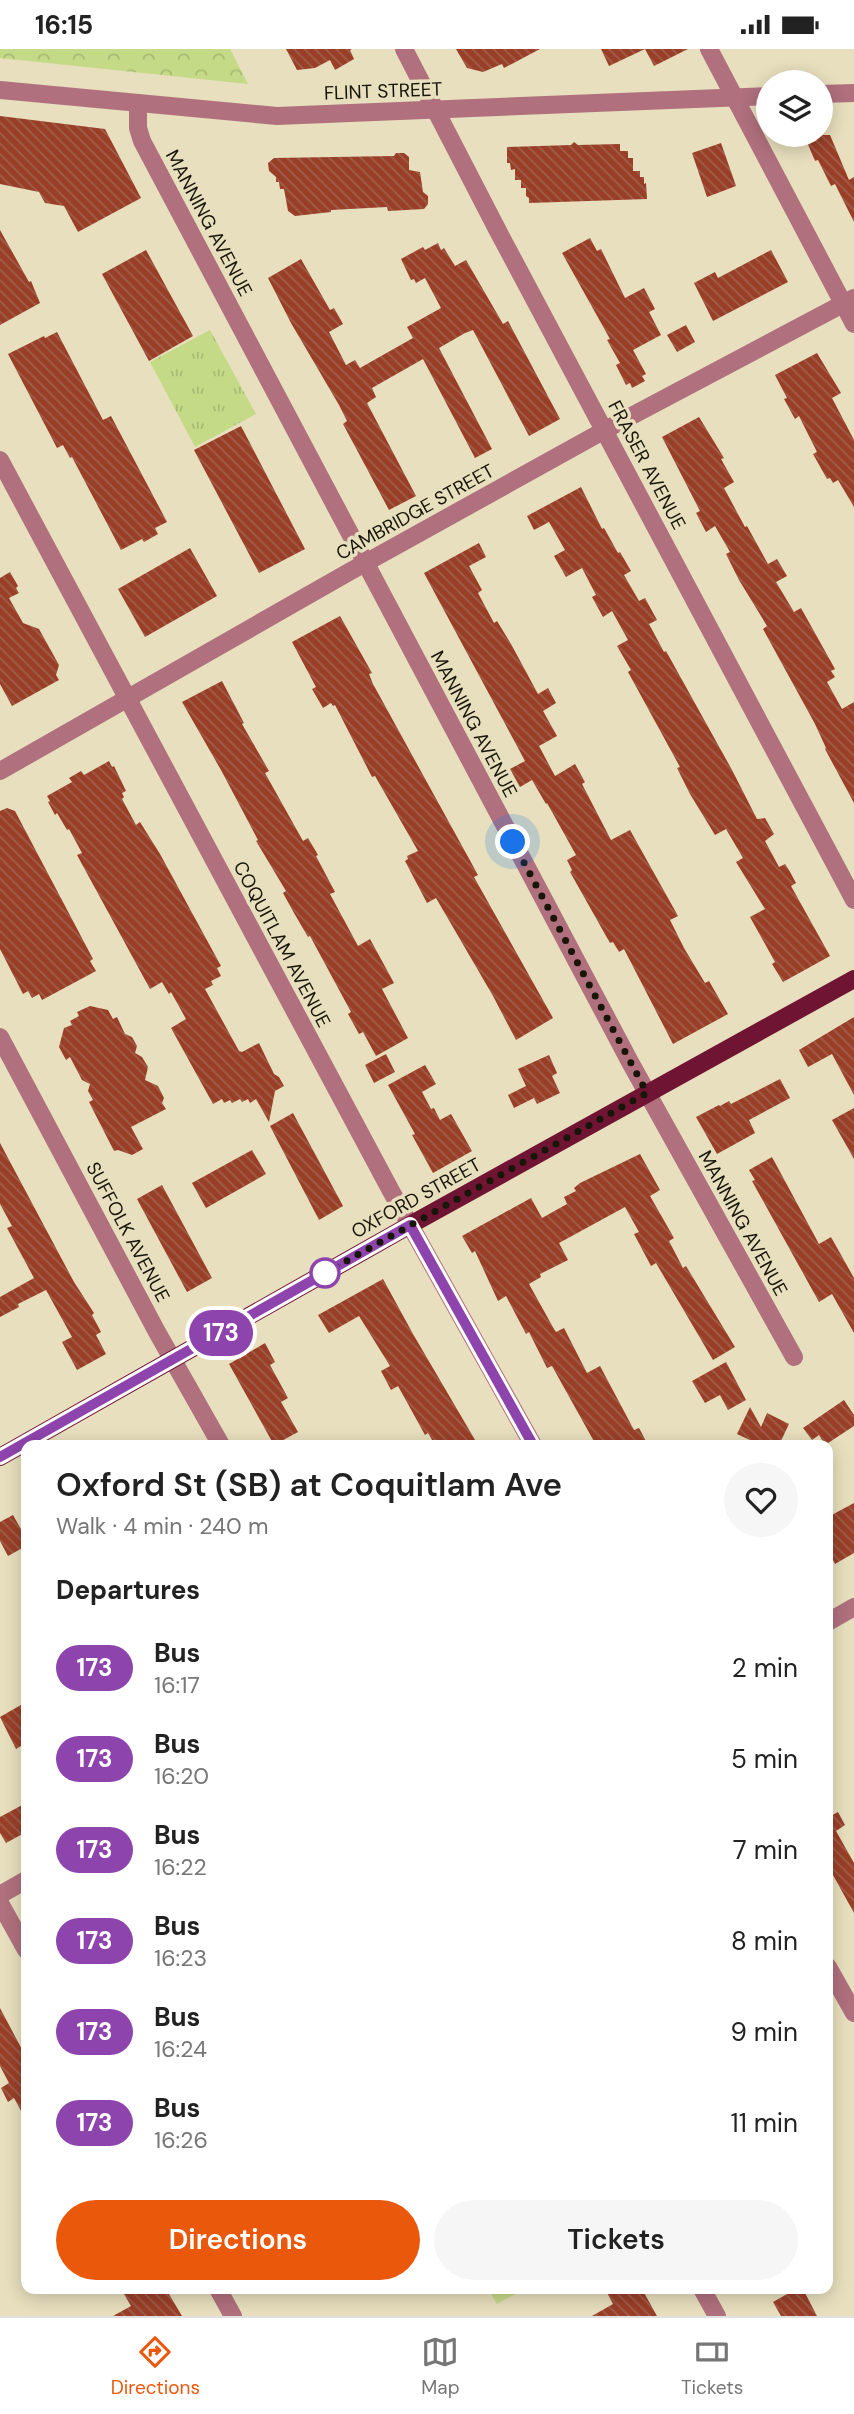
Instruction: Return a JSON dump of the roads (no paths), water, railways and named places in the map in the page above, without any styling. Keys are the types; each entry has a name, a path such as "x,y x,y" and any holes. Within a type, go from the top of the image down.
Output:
{"main road":[{"name":"OXFORD STREET","path":"30,1440 410,1225 854,979"},
{"name":"OXFORD STREET","path":"0,1457 21,1445"}],"street":[{"name":"FRASER AVENUE","path":"404,49 854,900"},
{"path":"709,49 849,301 854,324"},
{"name":"FLINT STREET","path":"0,90 277,116 756,96"},
{"path":"833,94 854,93"},
{"name":"MANNING AVENUE","path":"138,103 138,128 142,141 647,1093 793,1357"},
{"name":"CAMBRIDGE STREET","path":"0,771 605,430 849,301"},
{"name":"COQUITLAM AVENUE","path":"0,460 410,1225 530,1440"},
{"name":"SUFFOLK AVENUE","path":"0,1037 218,1440"},
{"path":"833,1619 854,1607"},
{"path":"0,1895 21,1883"},
{"path":"0,1903 21,1941"},
{"path":"833,1976 854,2013"},
{"path":"221,2294 233,2316"},
{"path":"705,2294 717,2316"}]}
